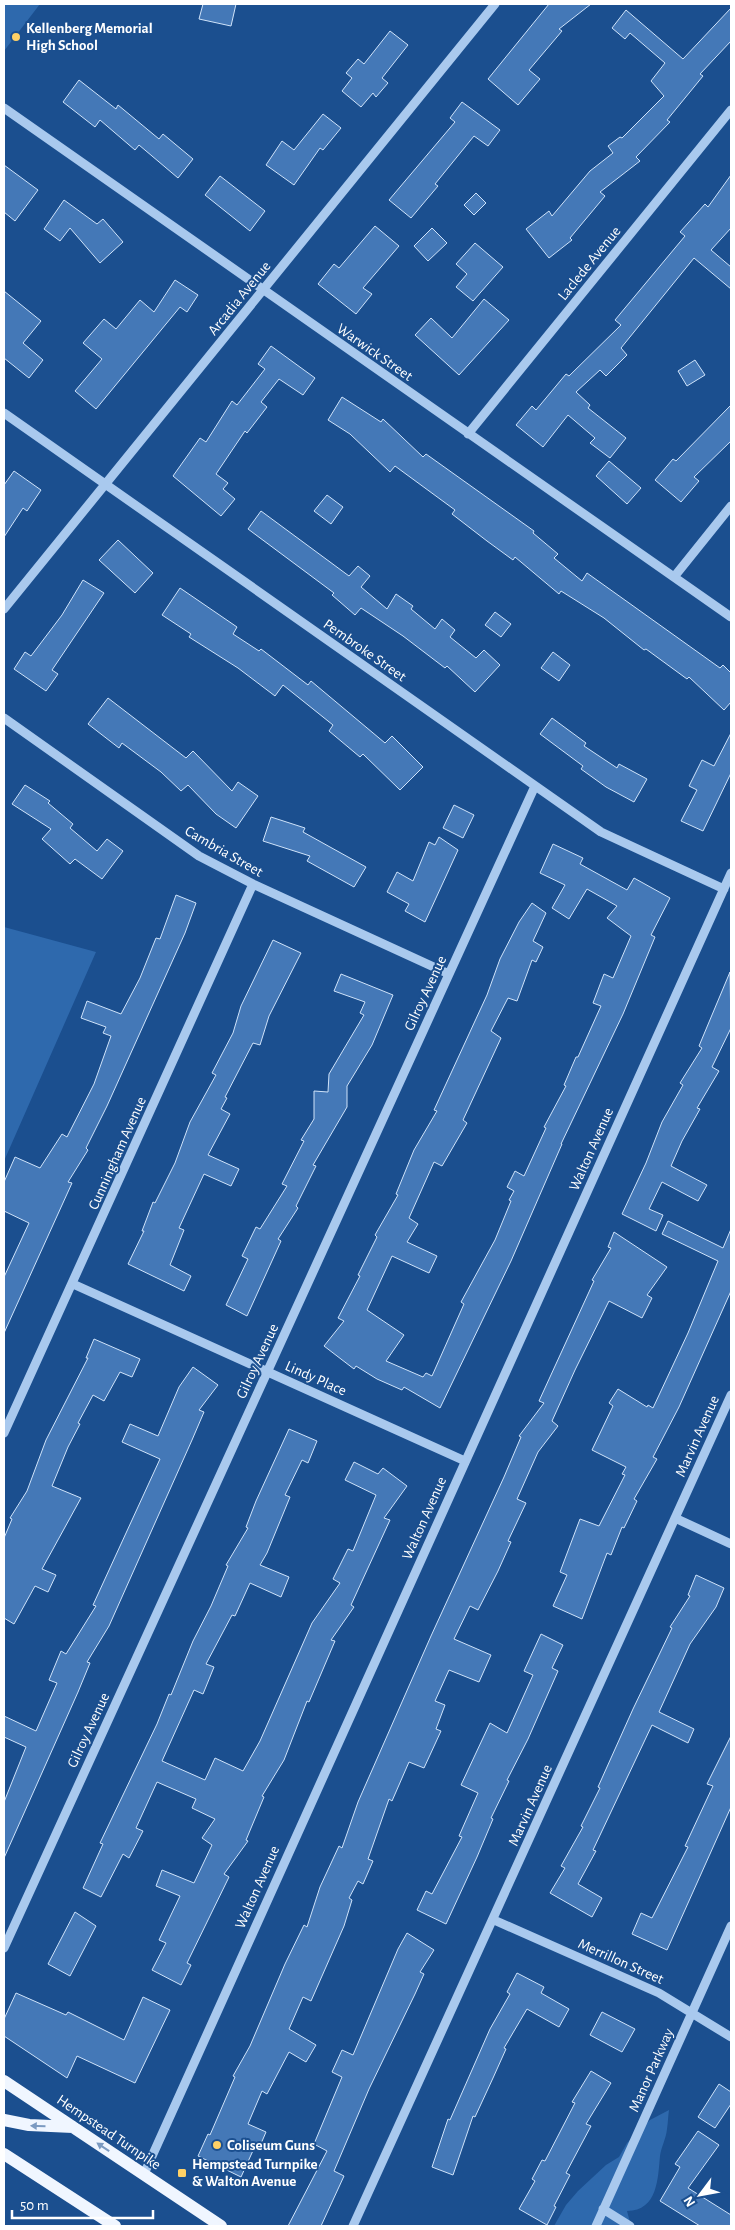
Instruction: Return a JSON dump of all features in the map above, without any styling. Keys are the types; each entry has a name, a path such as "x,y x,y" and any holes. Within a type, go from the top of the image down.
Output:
{"main road":[{"name":"Hempstead Turnpike","path":"4,2081 221,2226"},
{"path":"4,2120 28,2125 73,2127"},
{"path":"4,2154 115,2226"}],"street":[{"name":"Arcadia Avenue","path":"4,609 495,4"},
{"name":"Warwick Street","path":"4,108 731,617"},
{"name":"Laclede Avenue","path":"468,434 731,110"},
{"name":"Pembroke Street","path":"4,413 601,832 724,889"},
{"path":"674,577 731,506"},
{"name":"Cambria Street","path":"4,718 199,856 253,884 448,974"},
{"name":"Gilroy Avenue","path":"4,1948 534,786"},
{"name":"Walton Avenue","path":"144,2174 731,873"},
{"name":"Cunningham Avenue","path":"4,1433 253,884"},
{"name":"Lindy Place","path":"72,1284 465,1461"},
{"name":"Marvin Avenue","path":"353,2226 494,1920 731,1394"},
{"path":"675,1518 731,1544"},
{"name":"Merrillon Street","path":"494,1920 659,1992 731,2038"},
{"name":"Manor Parkway","path":"596,2226 731,1926"},
{"path":"604,2209 630,2226"}],"shaded area":[{"path":"4,4 40,4 4,51"},
{"path":"4,927 96,952 4,1161"},
{"path":"669,2110 657,2183 651,2199 645,2205 627,2211 631,2226 554,2226 566,2205 578,2191 606,2165 619,2157 627,2143 650,2120"}],"building":[{"path":"203,4 236,4 231,26 199,19"},
{"path":"549,4 591,4 559,29 562,31 529,70 540,79 518,105 488,79"},
{"path":"731,8 731,41 700,74 703,76 667,120 670,122 636,157 640,161 600,192 605,196 570,238 572,240 549,258 526,229 549,211 552,216 590,171 613,153 608,146 620,137 622,138 664,96 651,81 665,63 630,33 625,39 612,28 626,10 683,59"},
{"path":"390,31 408,45 382,78 388,83 376,97 373,93 361,107 342,91 352,78 346,73 358,59 364,64"},
{"path":"79,80 116,109 118,105 159,139 163,134 193,159 178,178 139,145 135,150 100,120 95,127 63,102"},
{"path":"462,102 500,130 488,146 474,136 435,184 438,186 411,218 389,200 455,122 450,118"},
{"path":"323,114 341,128 323,150 320,148 294,185 266,165 282,141 294,150"},
{"path":"4,165 38,190 15,221 4,212"},
{"path":"731,175 731,228 711,250 731,267 731,289 694,258 621,348 627,355 606,376 600,370 576,392 590,405 588,408 626,438 610,458 590,443 595,438 568,415 543,447 516,425 532,406 536,410 566,374 569,376 621,325 615,320 685,236 680,232 705,204 708,207"},
{"path":"220,176 265,211 250,231 205,195"},
{"path":"476,193 486,203 474,215 464,205"},
{"path":"64,200 97,224 103,219 123,242 100,263 70,228 60,241 44,229"},
{"path":"375,226 399,246 363,288 372,294 356,314 318,284 334,264 339,268"},
{"path":"432,228 447,243 428,261 414,246"},
{"path":"475,243 503,267 473,301 456,287 467,274 456,264"},
{"path":"175,280 198,295 187,312 180,307 96,409 75,391 102,359 83,343 104,319 116,329 140,300 154,312"},
{"path":"4,291 41,321 23,343 43,360 29,378 4,358"},
{"path":"484,299 509,320 459,375 415,335 431,318 452,338"},
{"path":"271,346 315,378 303,395 279,379 261,402 267,407 247,433 245,431 216,474 228,483 223,489 235,499 221,516 173,476 200,438 206,442 232,401 237,405 265,369 258,364"},
{"path":"695,360 705,375 687,386 678,371"},
{"path":"342,397 381,422 383,419 423,457 426,454 534,531 533,533 558,554 554,558 582,581 587,573 720,668 723,665 731,673 731,702 724,710 689,677 687,679 646,649 644,650 604,618 561,591 559,594 515,557 513,560 452,514 455,510 395,466 390,472 350,434 328,420"},
{"path":"731,405 731,441 694,477 699,481 681,502 655,480 673,459 676,461"},
{"path":"609,461 641,488 627,504 596,476"},
{"path":"14,471 41,490 27,511 23,508 4,537 4,485"},
{"path":"327,495 343,507 331,524 314,511"},
{"path":"261,511 349,576 358,566 370,576 361,587 387,609 396,594 413,606 411,609 435,629 442,619 455,630 450,637 476,658 484,650 500,665 475,692 447,666 445,668 403,636 361,608 355,615 332,595 334,593 248,529"},
{"path":"118,540 153,573 135,593 99,560"},
{"path":"83,580 104,593 52,670 58,674 46,691 14,669 25,652 31,656 62,615"},
{"path":"180,588 237,627 233,634 259,651 261,649 308,685 311,681 385,743 392,736 423,767 400,790 363,754 360,757 329,731 333,725 283,685 275,696 238,668 189,637 191,634 162,615"},
{"path":"495,612 511,624 501,637 485,625"},
{"path":"553,652 570,665 559,681 541,668"},
{"path":"108,698 186,758 193,751 232,791 238,782 258,796 236,828 216,814 188,785 181,791 161,772 122,743 119,748 88,724"},
{"path":"552,718 586,743 584,746 617,768 619,764 647,779 634,802 606,787 581,769 583,766 540,734"},
{"path":"731,733 731,773 703,831 681,821 697,790 689,786 702,760 714,766"},
{"path":"25,785 50,801 48,803 73,824 70,828 97,851 107,839 123,851 102,879 75,859 70,864 42,839 51,829 12,804"},
{"path":"454,805 474,815 463,838 443,828"},
{"path":"271,817 305,828 303,832 366,867 354,887 307,861 310,856 263,841"},
{"path":"439,837 458,850 425,922 405,911 409,904 387,892 397,872 413,881 429,842 435,845"},
{"path":"553,844 583,858 580,864 627,890 634,878 670,898 651,935 655,937 623,1014 561,1144 511,1261 440,1408 404,1387 402,1390 377,1379 356,1366 354,1369 324,1346 344,1321 338,1318 360,1276 358,1275 377,1237 375,1235 398,1195 396,1194 414,1150 437,1111 434,1110 487,995 500,959 519,922 532,903 546,913 533,941 543,947 536,962 532,960 517,1001 508,998 491,1031 501,1038 463,1120 467,1123 442,1166 434,1162 409,1218 418,1224 407,1242 437,1256 429,1273 392,1256 367,1310 404,1335 386,1361 423,1377 426,1373 432,1376 464,1304 461,1302 495,1240 511,1201 509,1200 514,1191 507,1187 515,1171 524,1176 546,1128 544,1127 566,1086 564,1085 576,1057 578,1057 601,1006 593,1003 604,974 613,978 631,936 607,918 617,906 587,889 569,919 552,908 565,885 540,873"},
{"path":"176,895 196,903 185,933 107,1106 86,1148 88,1150 68,1182 72,1183 4,1333 4,1277 29,1223 4,1211 4,1182 15,1157 40,1168 62,1134 67,1137 94,1084 111,1036 103,1033 106,1027 81,1018 87,1001 121,1014 140,978 156,938 160,939"},
{"path":"273,940 301,953 269,1016 260,1045 253,1043 225,1097 227,1098 221,1109 230,1114 208,1155 239,1169 231,1186 204,1174 179,1228 184,1230 170,1265 191,1276 184,1291 128,1264 144,1231 142,1231 153,1202 155,1203 175,1163 190,1122 216,1075 212,1073 233,1033 241,1006"},
{"path":"730,972 731,1028 712,1067 719,1071 697,1108 700,1109 682,1141 671,1166 707,1185 698,1201 662,1182 649,1209 663,1215 656,1231 622,1214 646,1163 662,1122 683,1085 680,1083 702,1048 699,1046"},
{"path":"341,974 393,995 372,1045 347,1086 347,1107 313,1165 316,1166 296,1206 298,1208 278,1239 281,1241 247,1316 226,1305 248,1259 242,1256 256,1227 260,1229 287,1186 282,1184 304,1141 301,1140 314,1119 314,1091 328,1092 329,1074 364,1015 360,1013 365,1002 334,991"},
{"path":"668,1221 723,1248 731,1229 731,1291 679,1407 653,1457 657,1459 634,1499 637,1501 624,1528 622,1527 611,1555 607,1553 582,1619 553,1606 567,1575 560,1572 580,1519 599,1526 625,1475 622,1474 626,1467 592,1450 613,1406 609,1403 618,1389 647,1407 648,1405 653,1408 688,1333 718,1261 662,1234"},
{"path":"614,1232 667,1267 647,1295 652,1298 642,1318 609,1301 575,1370 552,1421 558,1426 538,1452 517,1499 526,1503 508,1541 511,1542 498,1571 478,1610 470,1606 454,1639 491,1655 479,1682 449,1670 435,1701 445,1705 436,1729 441,1731 424,1768 409,1762 392,1801 389,1799 368,1859 373,1861 363,1884 358,1881 349,1898 352,1900 344,1926 311,2001 303,1997 289,2029 316,2045 306,2062 289,2052 267,2094 262,2091 248,2124 266,2132 260,2146 256,2144 241,2177 198,2156 208,2134 210,2135 235,2077 233,2076 250,2046 285,1964 304,1925 307,1927 320,1887 339,1846 342,1848 358,1802 504,1477 521,1437 519,1436 544,1403 539,1401 594,1281 592,1280 611,1248 608,1247"},
{"path":"94,1339 140,1359 132,1377 120,1372 104,1401 93,1395 78,1423 80,1424 52,1486 81,1498 42,1569 56,1575 48,1592 35,1586 14,1624 4,1618 4,1538 12,1519 10,1518 27,1491 46,1440 88,1358 86,1358"},
{"path":"193,1367 218,1385 199,1410 204,1412 192,1440 109,1626 87,1662 90,1663 78,1692 4,1858 4,1802 26,1747 4,1737 4,1716 36,1731 57,1683 49,1680 61,1651 66,1654 96,1606 93,1605 160,1459 122,1442 130,1424 158,1436 179,1387"},
{"path":"289,1429 317,1441 308,1463 302,1460 285,1495 290,1497 267,1553 260,1565 289,1577 281,1597 250,1583 235,1616 232,1615 206,1664 214,1667 203,1694 194,1690 162,1761 205,1780 215,1758 243,1771 260,1741 312,1623 340,1583 333,1579 348,1549 353,1551 376,1495 345,1480 354,1462 378,1474 383,1468 407,1486 384,1518 390,1520 351,1605 354,1607 331,1640 335,1641 309,1702 307,1701 284,1760 262,1796 264,1797 246,1840 248,1841 224,1874 229,1877 187,1963 191,1965 181,1985 152,1970 166,1943 159,1940 180,1896 156,1886 162,1870 194,1883 212,1845 202,1838 215,1819 192,1808 196,1799 157,1782 136,1828 143,1831 129,1858 123,1854 101,1897 83,1888 103,1844 100,1843 157,1724 169,1694 171,1695 193,1641 211,1606 228,1566 226,1565 248,1528 246,1527 256,1501"},
{"path":"696,1575 724,1588 716,1607 690,1644 659,1712 694,1729 688,1743 652,1725 593,1850 596,1851 578,1884 602,1898 592,1917 550,1893 565,1868 561,1866 583,1827 581,1826 600,1788 598,1787 672,1628 670,1627 690,1596 688,1595"},
{"path":"541,1634 563,1645 552,1668 558,1671 528,1739 507,1780 509,1781 491,1818 493,1819 477,1857 446,1924 417,1910 426,1891 432,1894 462,1837 459,1836 478,1793 461,1785 490,1723 507,1733 533,1675 524,1671"},
{"path":"731,1736 731,1807 667,1950 632,1934 641,1913 652,1918 688,1847 685,1846 713,1786 707,1784"},
{"path":"75,1912 96,1926 70,1976 48,1964"},
{"path":"407,1933 434,1950 420,1972 424,1974 369,2089 334,2171 344,2176 321,2226 288,2226 327,2151 314,2144 342,2077 332,2072 342,2050 353,2055 398,1949"},
{"path":"517,1973 544,1987 541,1993 569,2009 559,2027 527,2009 504,2048 506,2049 493,2078 475,2117 473,2116 453,2175 432,2167 448,2119 450,2120 490,2029 510,1994 507,1992"},
{"path":"16,1993 66,2015 68,2012 124,2040 143,1997 170,2010 135,2083 77,2056 67,2078 4,2036 4,2019"},
{"path":"602,2012 635,2029 622,2052 590,2035"},
{"path":"591,2071 611,2083 586,2124 591,2126 566,2173 570,2175 554,2206 556,2207 547,2225 519,2209 535,2181 532,2179 542,2160 545,2161 575,2103 572,2102"},
{"path":"719,2084 731,2092 731,2104 715,2128 698,2117"},
{"path":"698,2131 719,2145 688,2188 731,2215 731,2226 700,2226 660,2201 680,2167 675,2164"}],"place":[{"name":"Kellenberg Memorial High School","path":"16,37"},
{"name":"Coliseum Guns","path":"217,2145"},
{"name":"Hempstead Turnpike & Walton Avenue","path":"182,2173"}]}
